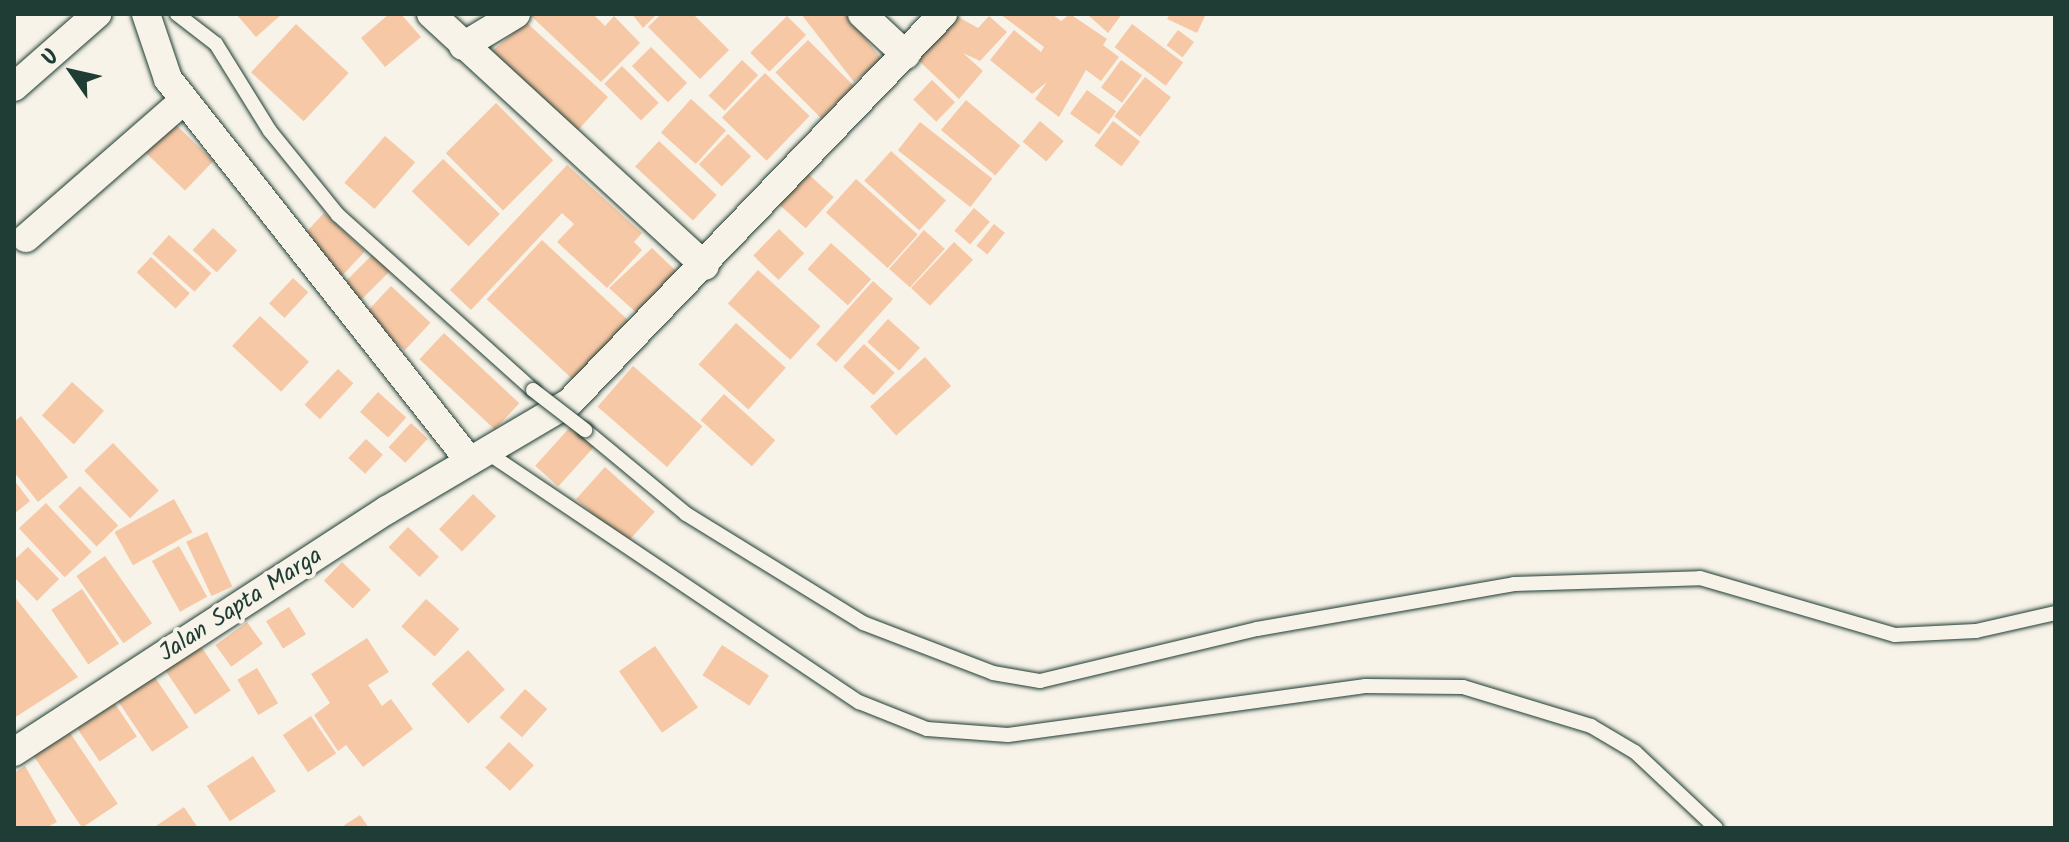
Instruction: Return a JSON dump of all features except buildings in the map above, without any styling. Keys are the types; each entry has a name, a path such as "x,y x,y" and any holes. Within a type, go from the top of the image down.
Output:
{"street":[{"path":"14,87 97,14"},
{"path":"146,14 158,62 184,100 479,457"},
{"path":"431,14 705,266"},
{"path":"463,46 516,14"},
{"path":"862,14 906,55"},
{"name":"Jalan Sapta Marga","path":"14,752 569,403 705,266 943,14"},
{"path":"26,238 184,100"}],"lane":[{"path":"177,14 216,44 270,131 338,215 533,390 686,514 863,623 993,673 1040,681 1257,629 1514,584 1700,578 1895,635 1976,631 2055,613"},
{"path":"479,457 859,702 927,729 1008,735 1365,686 1463,687 1591,726 1635,752 1716,828"}]}
